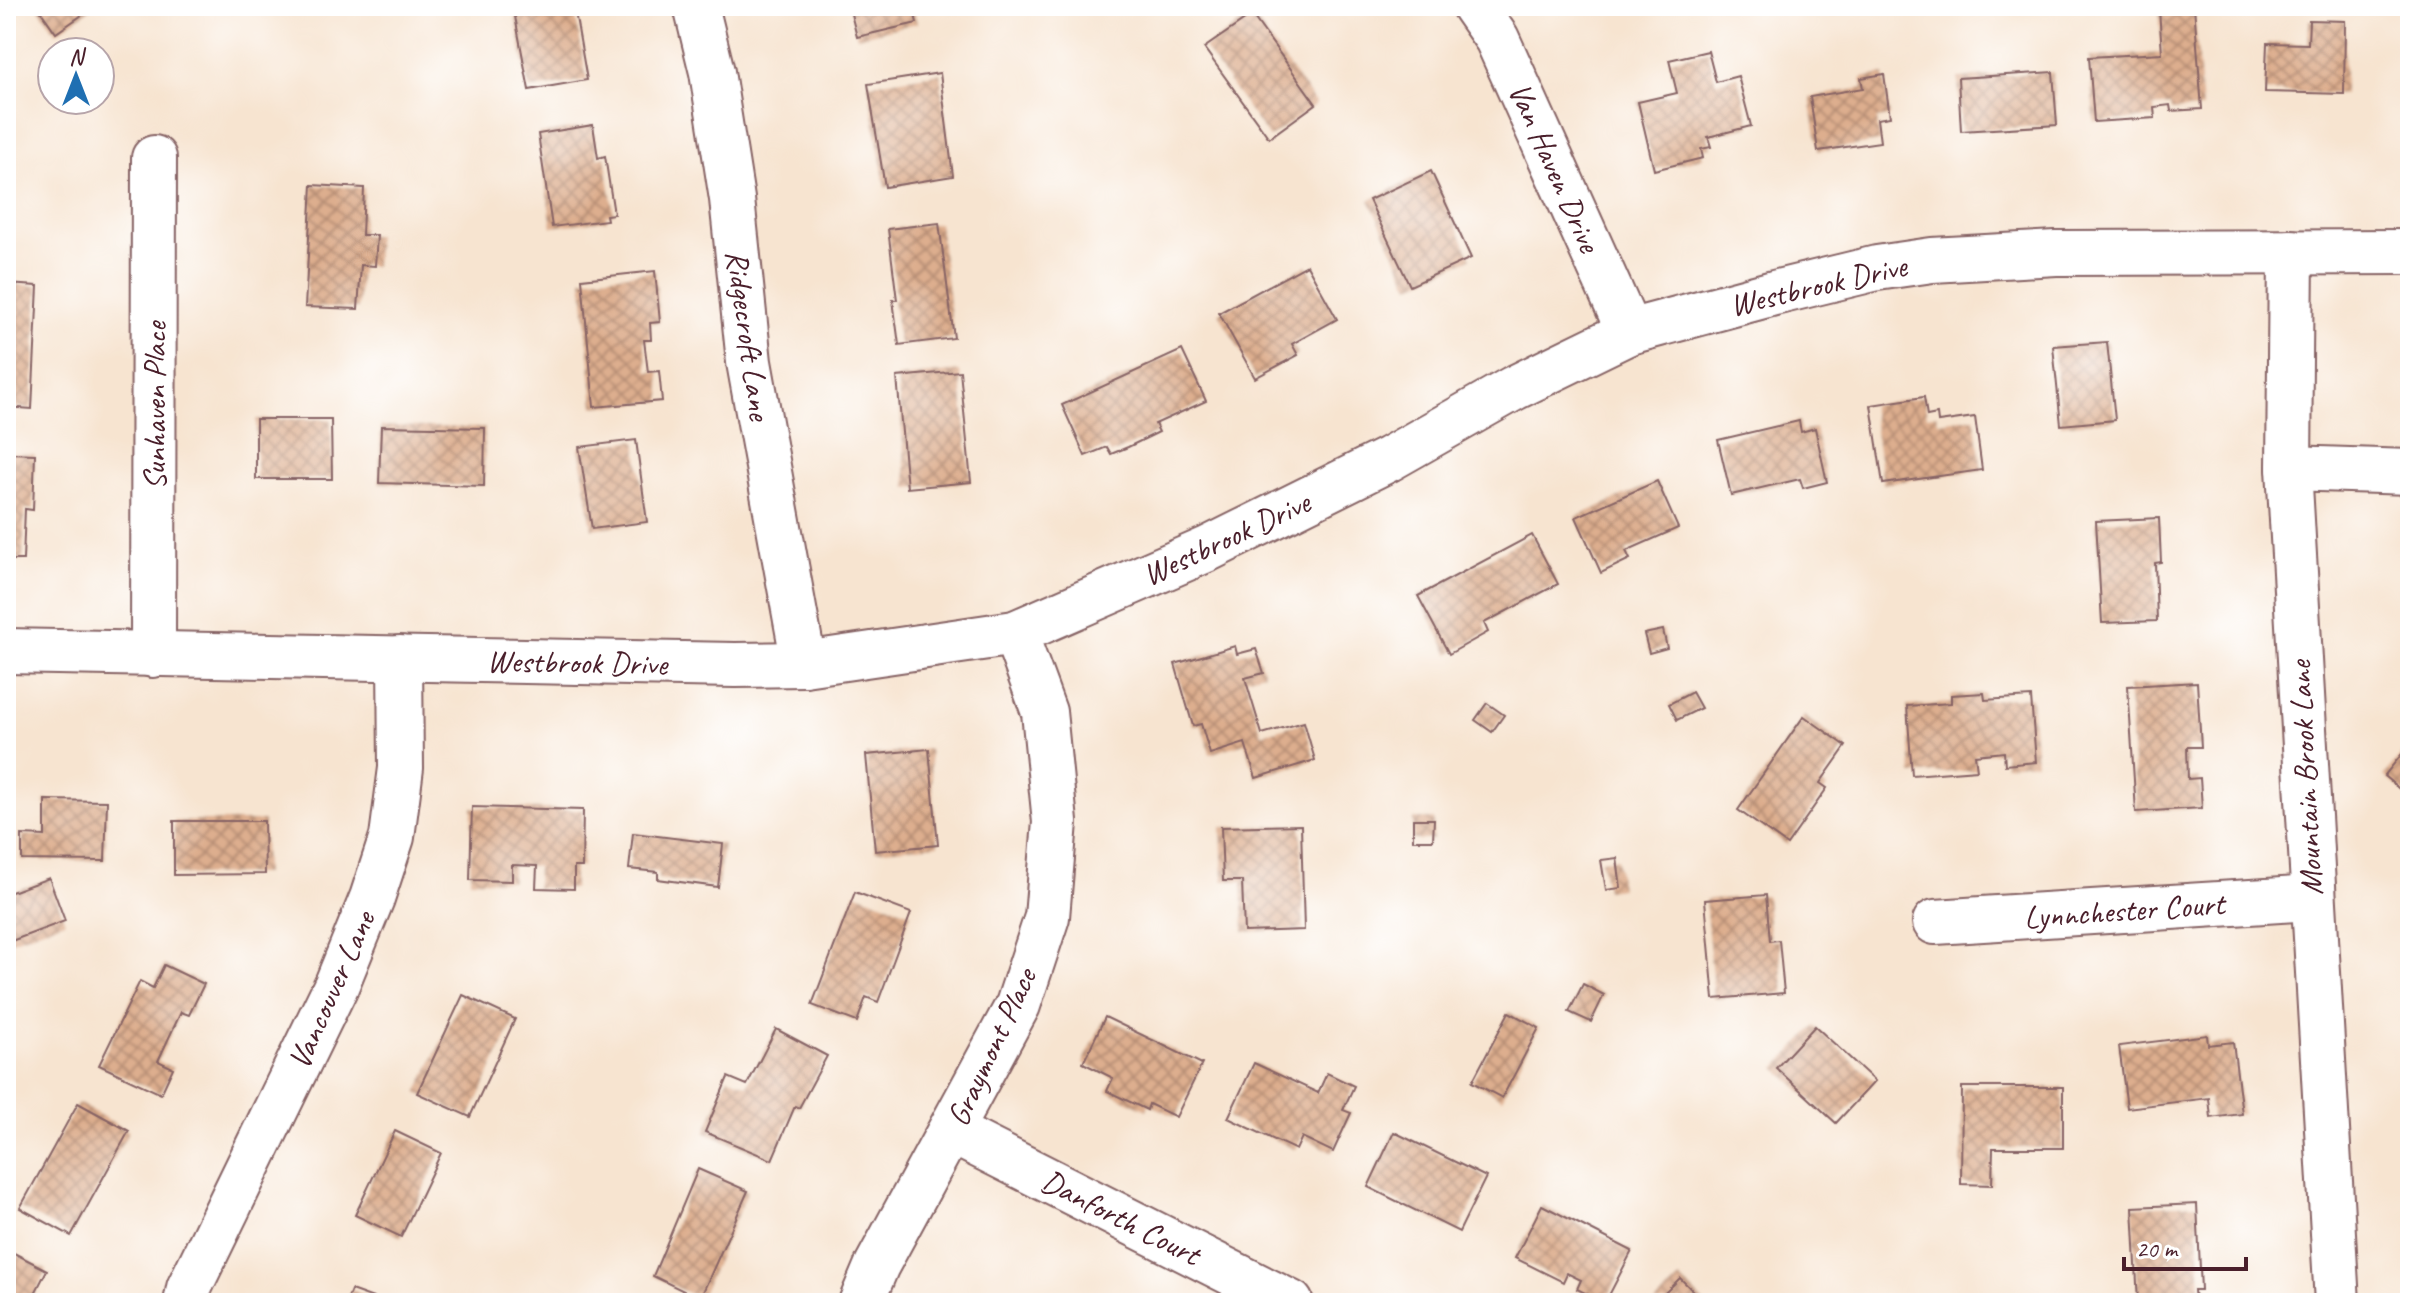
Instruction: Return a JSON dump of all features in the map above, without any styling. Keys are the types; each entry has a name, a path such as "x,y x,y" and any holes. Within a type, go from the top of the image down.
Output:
{"street":[{"name":"Ridgecroft Lane","path":"696,6 712,72 732,199 749,362 804,664"},
{"name":"Van Haven Drive","path":"1474,6 1497,39 1629,332"},
{"name":"Sunhaven Place","path":"153,655 154,158"},
{"name":"Mountain Brook Lane","path":"2291,252 2289,468 2337,1303"},
{"name":"Westbrook Drive","path":"6,651 804,664 1015,633 1208,549 1389,459 1514,388 1629,332 1862,271 1932,260 2056,253 2410,252"},
{"path":"2289,468 2410,472"},
{"name":"Graymont Place","path":"861,1303 877,1265 1018,1005 1047,917 1055,822 1044,712 1015,633"},
{"name":"Vancouver Lane","path":"186,1303 189,1288 337,984 372,898 392,837 401,768 400,658"},
{"name":"Lynnchester Court","path":"1935,922 2312,898"},
{"name":"Danforth Court","path":"951,1131 1291,1303"}],"building":[{"path":"37,6 95,6 56,33"},
{"path":"513,6 574,6 587,80 529,90"},
{"path":"849,6 913,6 917,23 857,37"},
{"path":"2194,6 2202,109 2171,111 2170,105 2154,107 2155,118 2094,122 2089,57 2162,53 2159,9"},
{"path":"1252,15 1316,104 1269,138 1204,48"},
{"path":"2309,20 2345,21 2344,94 2265,92 2267,43 2308,44"},
{"path":"1708,51 1716,82 1738,76 1751,126 1708,137 1711,147 1701,149 1703,158 1654,170 1638,102 1677,93 1669,60"},
{"path":"2053,72 2057,125 1961,131 1958,78"},
{"path":"940,73 953,176 885,187 868,84"},
{"path":"1884,74 1890,117 1877,119 1880,142 1818,151 1810,97 1863,88 1861,78"},
{"path":"593,125 598,158 605,156 614,214 606,215 607,220 552,227 538,134"},
{"path":"1431,171 1471,258 1410,286 1369,200"},
{"path":"312,185 364,188 362,235 377,235 375,266 361,265 358,309 305,307"},
{"path":"939,223 954,338 899,345 888,229"},
{"path":"1307,265 1337,319 1292,344 1298,355 1255,378 1219,313"},
{"path":"655,271 660,322 650,323 651,340 644,340 648,372 659,371 662,401 594,407 582,279"},
{"path":"6,284 38,286 32,409 6,407"},
{"path":"2107,342 2115,420 2061,425 2053,346"},
{"path":"1182,350 1206,401 1155,424 1159,432 1128,447 1111,454 1107,447 1085,456 1062,405"},
{"path":"960,371 971,482 907,488 897,377"},
{"path":"1924,397 1927,416 1937,414 1938,422 1975,417 1982,470 1883,484 1871,405"},
{"path":"256,419 331,419 332,479 256,479"},
{"path":"1799,421 1801,432 1815,428 1827,482 1803,488 1800,479 1731,495 1718,440"},
{"path":"381,426 485,428 484,486 379,483"},
{"path":"636,440 647,522 592,529 579,447"},
{"path":"6,453 35,454 33,510 25,509 23,560 6,560"},
{"path":"1657,481 1678,528 1626,551 1630,559 1601,573 1576,517"},
{"path":"2159,518 2161,562 2155,563 2157,621 2102,623 2096,521"},
{"path":"1532,535 1558,584 1484,623 1488,632 1449,654 1418,596"},
{"path":"1663,630 1667,648 1649,653 1644,634"},
{"path":"1235,646 1237,654 1256,649 1264,673 1245,678 1262,734 1304,722 1315,760 1256,778 1245,743 1210,754 1201,724 1193,726 1175,664"},
{"path":"2197,682 2201,747 2187,747 2188,779 2200,778 2202,808 2136,812 2128,686"},
{"path":"1692,692 1701,708 1677,720 1669,704"},
{"path":"1984,693 1985,700 2031,697 2036,762 2005,765 2004,752 1975,755 1977,770 1912,775 1907,706 1951,703 1951,695"},
{"path":"1487,703 1504,715 1492,732 1475,720"},
{"path":"1804,716 1846,746 1820,783 1827,788 1787,845 1738,810"},
{"path":"2410,744 2410,798 2384,776"},
{"path":"929,749 938,845 875,851 866,755"},
{"path":"45,800 107,801 105,861 22,860 22,835 45,836"},
{"path":"472,807 583,810 582,867 574,867 574,889 536,888 537,866 512,865 512,881 470,880"},
{"path":"1413,819 1434,819 1433,840 1413,840"},
{"path":"174,821 264,821 265,874 174,875"},
{"path":"1301,825 1304,930 1244,932 1242,881 1223,881 1221,827"},
{"path":"633,833 723,844 718,887 658,879 658,872 629,869"},
{"path":"1617,858 1621,888 1606,890 1601,860"},
{"path":"49,878 65,921 6,943 6,894"},
{"path":"855,892 911,913 878,1002 866,997 857,1022 812,1005"},
{"path":"1766,895 1770,941 1779,940 1784,993 1714,999 1705,900"},
{"path":"2407,919 2410,919 2410,946 2407,946"},
{"path":"164,965 204,984 189,1015 181,1012 158,1061 173,1068 161,1094 99,1065 140,981 153,988"},
{"path":"1583,984 1604,995 1591,1022 1569,1012"},
{"path":"463,995 515,1019 470,1117 417,1093"},
{"path":"2410,1009 2410,1029 2409,1029 2403,1011"},
{"path":"1509,1012 1539,1028 1502,1098 1472,1082"},
{"path":"1105,1017 1202,1064 1176,1117 1149,1104 1147,1110 1107,1091 1113,1078 1083,1063"},
{"path":"1815,1026 1875,1081 1836,1123 1776,1068"},
{"path":"776,1029 827,1056 799,1108 795,1106 772,1160 705,1132 728,1077 747,1085"},
{"path":"2207,1035 2208,1045 2233,1042 2242,1114 2211,1118 2209,1098 2127,1108 2119,1046"},
{"path":"1254,1063 1318,1093 1327,1073 1354,1086 1343,1110 1351,1113 1333,1152 1302,1137 1296,1150 1228,1118"},
{"path":"1962,1087 2063,1087 2063,1148 1993,1148 1992,1185 1961,1184"},
{"path":"78,1103 129,1131 71,1236 20,1208"},
{"path":"395,1131 441,1153 401,1237 355,1215"},
{"path":"1394,1132 1486,1177 1459,1232 1368,1187"},
{"path":"698,1169 748,1191 700,1299 653,1276"},
{"path":"2197,1204 2201,1290 2194,1290 2195,1303 2138,1303 2133,1207"},
{"path":"1542,1205 1632,1251 1605,1303 1577,1289 1581,1280 1567,1273 1563,1282 1515,1258"},
{"path":"6,1249 47,1270 30,1303 6,1303"},
{"path":"1680,1278 1705,1303 1655,1303"},
{"path":"351,1290 387,1303 346,1303"}]}
